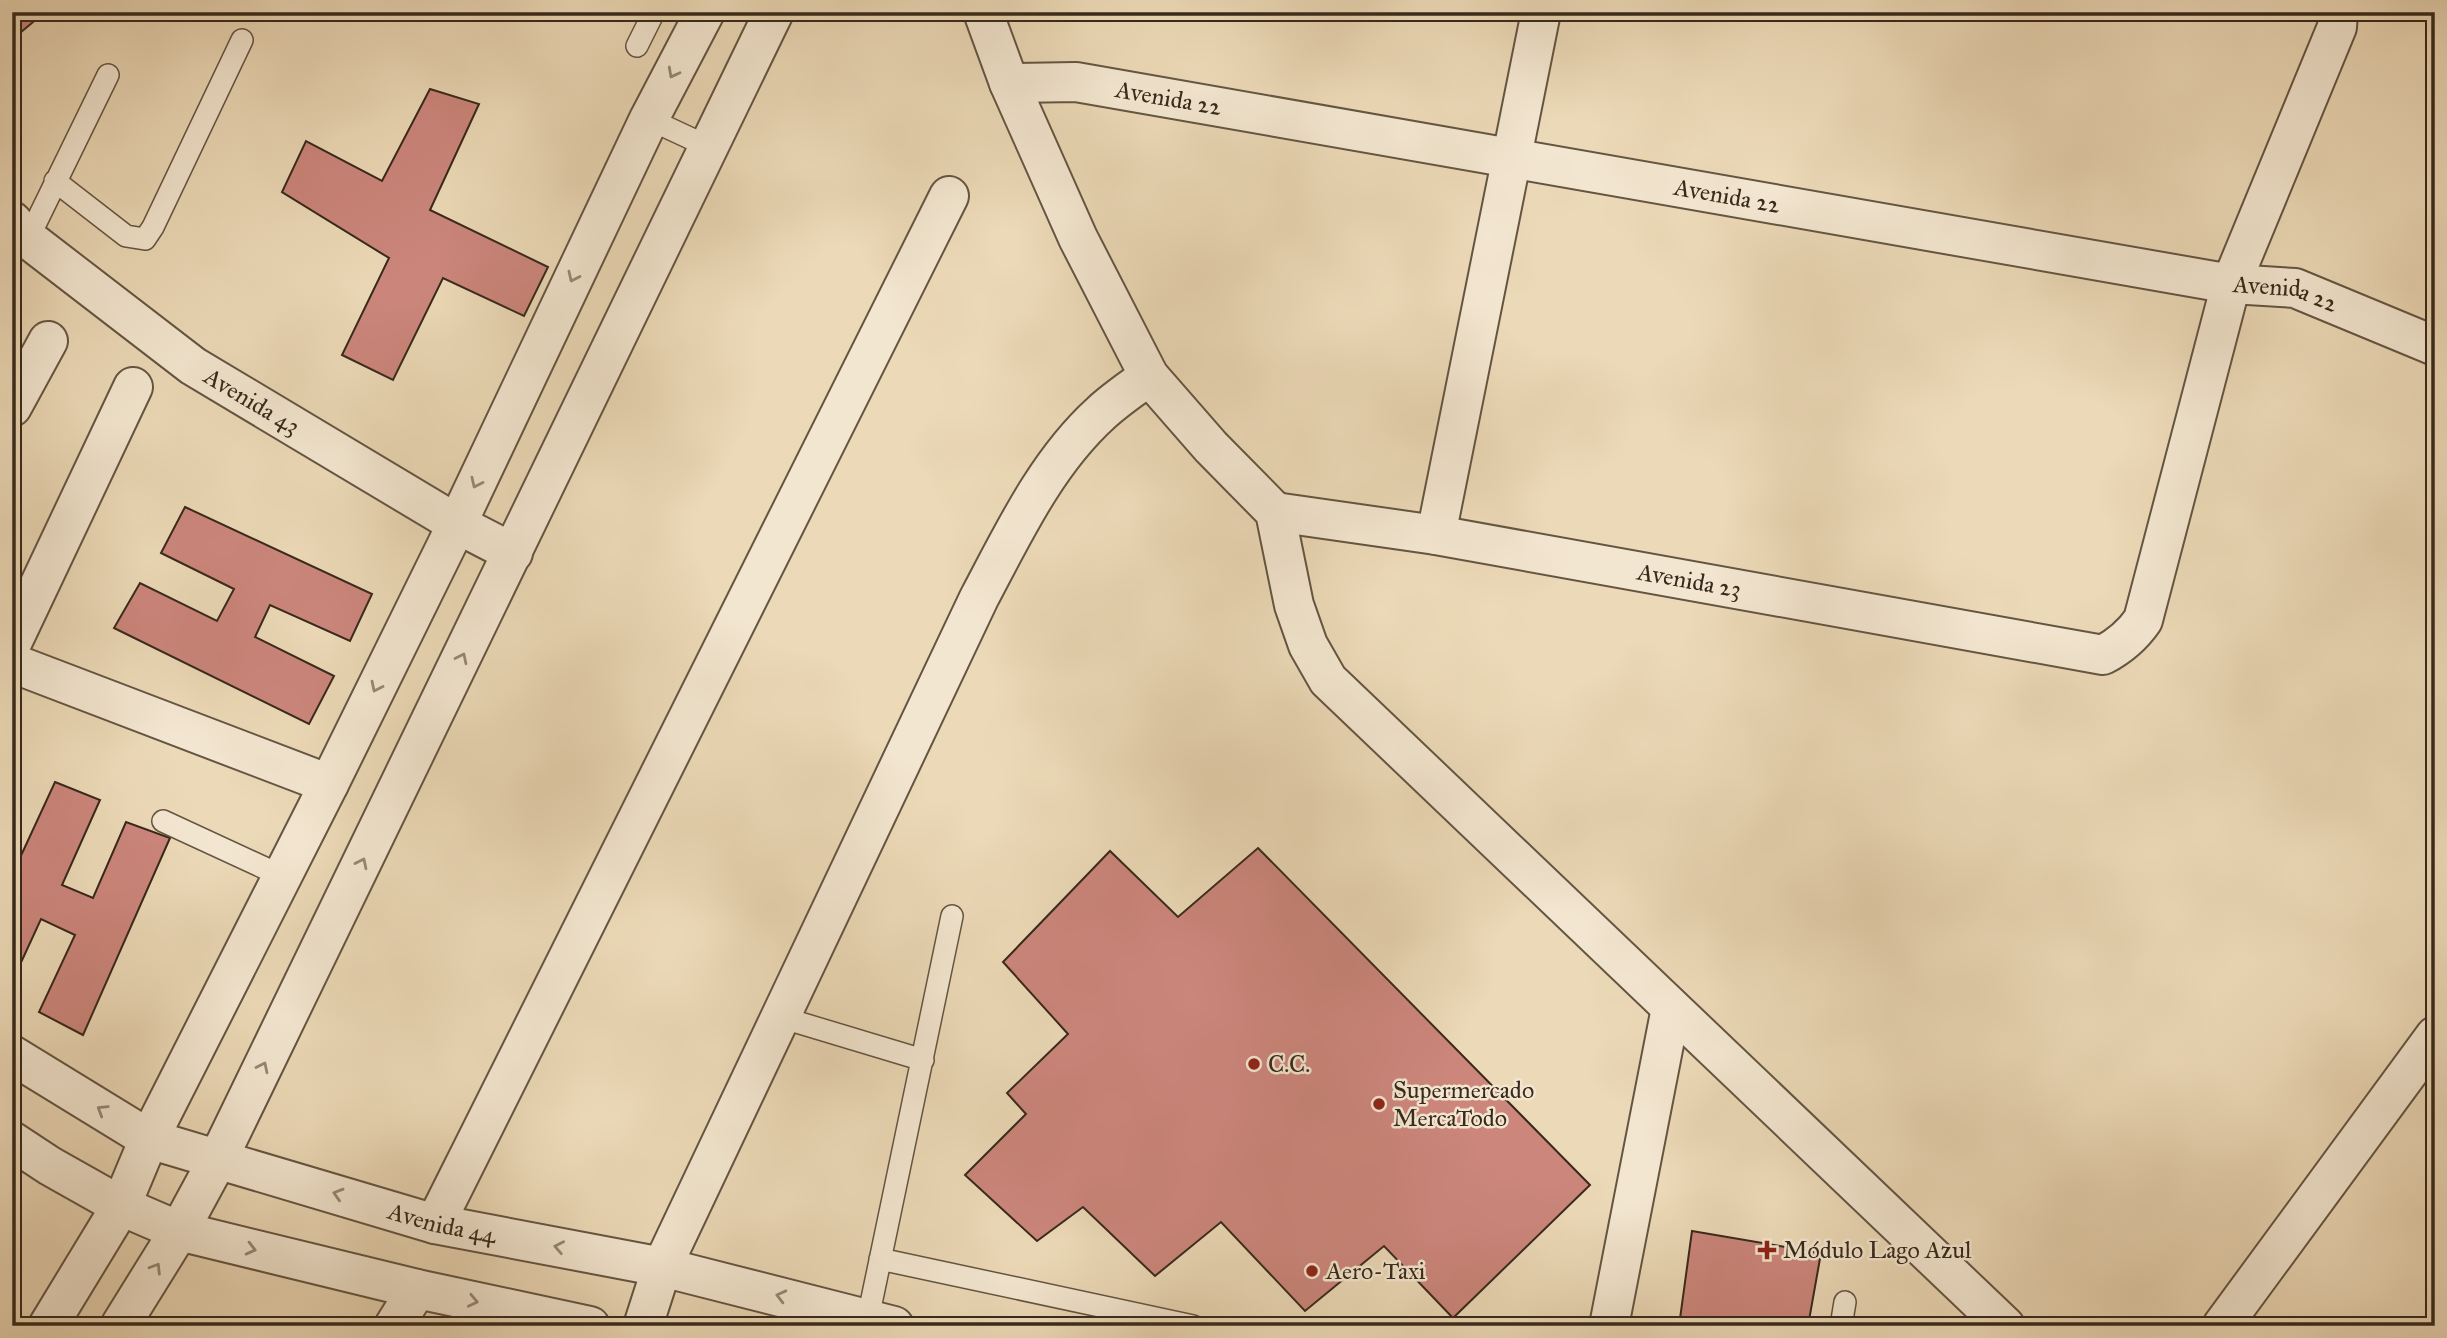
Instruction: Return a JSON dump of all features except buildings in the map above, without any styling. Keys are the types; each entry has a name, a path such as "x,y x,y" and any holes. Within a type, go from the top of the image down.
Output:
{"street":[{"path":"120,1326 179,1231 218,1159 774,12"},
{"path":"983,12 1009,83 1078,237 1149,376 1211,447 1275,512 1294,605 1308,645 1328,680 2005,1326"},
{"path":"1436,535 1541,12"},
{"path":"2231,284 2337,27 2338,12"},
{"path":"48,1326 121,1206 149,1139 457,524 698,14"},
{"name":"Avenida 22","path":"1009,83 1076,82 2231,284 2295,288 2435,346"},
{"path":"435,1223 949,196"},
{"name":"Avenida 43","path":"20,230 193,366 457,524 513,553"},
{"name":"Avenida 23","path":"1275,512 1436,535 2102,655 2120,645 2134,633 2143,620 2231,284"},
{"path":"12,407 48,341"},
{"path":"642,1326 662,1267 979,598 1026,509 1064,454 1101,413 1149,376"},
{"path":"12,643 133,387"},
{"path":"12,663 329,784"},
{"path":"1609,1326 1671,1008"},
{"path":"2222,1326 2435,1035"},
{"name":"Avenida 44","path":"12,1055 149,1139 435,1223 662,1267 877,1323"},
{"path":"12,1141 121,1206 179,1231 417,1289 590,1326"},
{"path":"394,1326 417,1289"}],"lane":[{"path":"637,46 654,12"},
{"path":"55,181 126,236 145,239 242,40"},
{"path":"20,230 55,181 108,75"},
{"path":"649,119 709,147"},
{"path":"163,821 282,876"},
{"path":"877,1323 880,1259 952,916"},
{"path":"780,1017 923,1060"},
{"path":"880,1259 1193,1326"},
{"path":"1840,1326 1845,1302"}],"place":[{"name":"C.C.","path":"1254,1064"},
{"name":"Supermercado MercaTodo","path":"1379,1104"},
{"name":"Módulo Lago Azul","path":"1767,1250"},
{"name":"Aero-Taxi","path":"1312,1271"}]}
